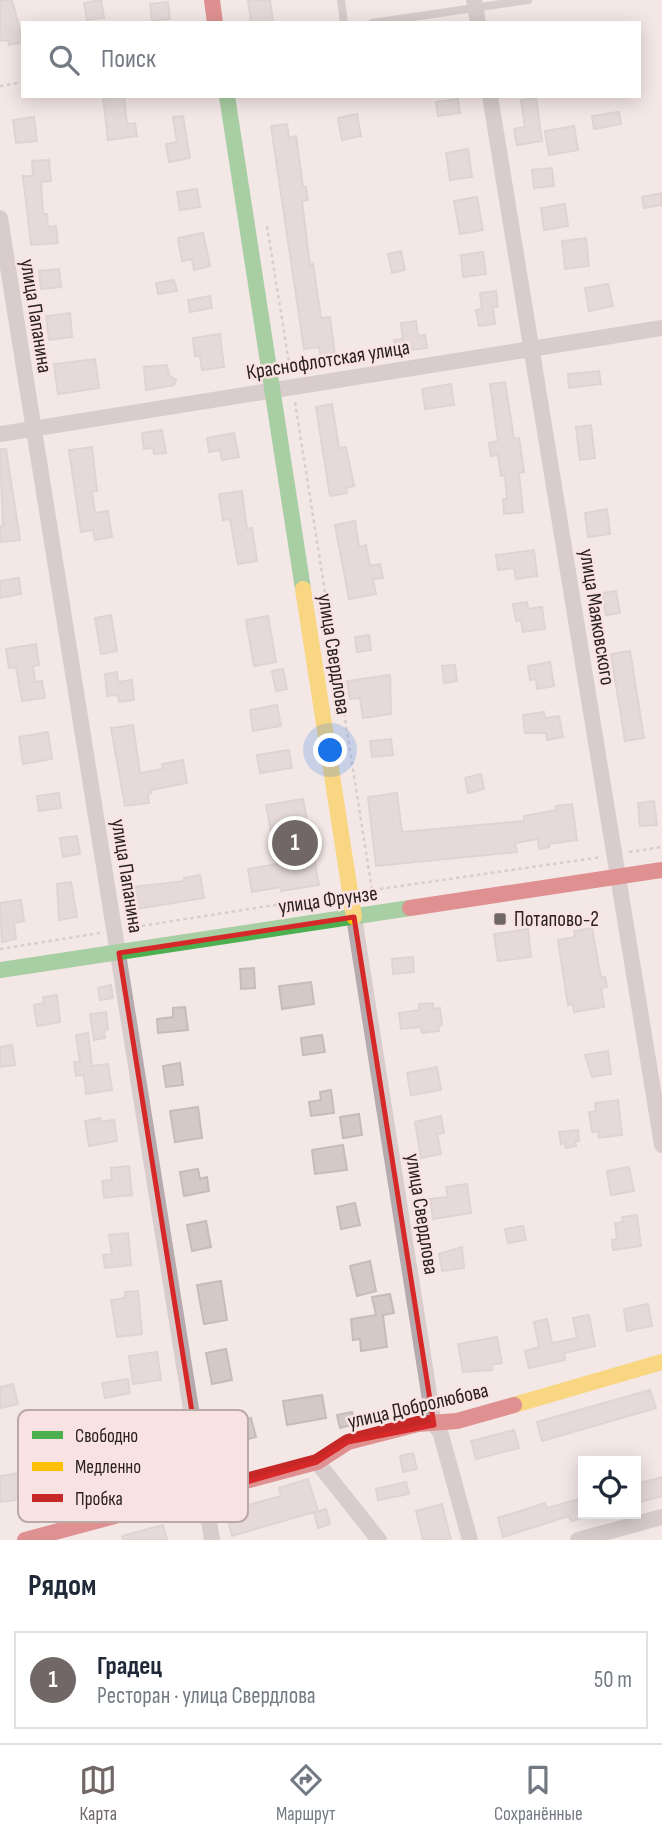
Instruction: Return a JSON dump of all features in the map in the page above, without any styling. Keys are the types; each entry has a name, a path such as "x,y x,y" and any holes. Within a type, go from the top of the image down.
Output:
{"street":[{"path":"212,0 215,21"},
{"name":"улица Свердлова","path":"227,98 434,1424 440,1432 470,1540"},
{"name":"улица Маяковского","path":"490,98 533,348 616,878 662,1145"},
{"name":"улица Папанина","path":"0,218 192,1410"},
{"name":"Краснофлотская улица","path":"0,434 662,328"},
{"name":"улица Фрунзе","path":"0,970 662,870"},
{"name":"улица Добролюбова","path":"248,1482 317,1462 348,1442 418,1424 457,1421 662,1362"},
{"path":"317,1462 379,1540"},
{"path":"578,1540 662,1517"},
{"name":"улица Добролюбова","path":"25,1540 95,1522"},
{"name":"улица Папанина","path":"209,1522 212,1540"}],"lane":[{"path":"341,0 344,21"},
{"path":"388,21 528,0"}],"path":[{"path":"0,86 21,82"},
{"path":"265,215 373,890"},
{"path":"0,949 662,847"}],"highlighted area":[{"path":"354,917 434,1425 348,1442 317,1462 205,1494 119,953"}],"building":[{"path":"0,0 12,0 21,42 9,45 8,40 0,41"},
{"path":"101,0 104,18 87,20 84,3"},
{"path":"248,0 270,0 273,21 251,21"},
{"path":"168,2 170,19 152,21 150,4"},
{"path":"103,98 124,98 127,124 135,123 137,136 108,140"},
{"path":"536,98 542,141 517,145 514,129 525,127 521,100"},
{"path":"458,99 460,113 438,116 436,102"},
{"path":"619,112 621,124 594,129 592,116"},
{"path":"357,114 361,136 342,140 338,118"},
{"path":"183,116 190,158 169,162 166,144 177,142 173,117"},
{"path":"34,117 37,141 16,143 13,120"},
{"path":"287,124 289,138 296,136 303,187 306,187 308,200 302,201 310,265 313,264 321,318 330,317 335,355 321,357 319,347 304,349 271,126"},
{"path":"574,126 578,150 549,155 545,131"},
{"path":"468,149 472,177 450,180 446,153"},
{"path":"49,160 51,181 41,182 43,214 47,214 48,227 56,226 58,243 31,245 23,176 33,176 32,161"},
{"path":"552,168 554,186 534,188 532,170"},
{"path":"197,189 200,207 180,210 177,192"},
{"path":"662,193 662,205 644,208 642,197"},
{"path":"477,197 483,230 460,234 454,201"},
{"path":"565,204 568,226 544,230 541,208"},
{"path":"203,233 210,266 194,270 192,259 182,261 178,238"},
{"path":"586,238 589,266 565,269 562,241"},
{"path":"401,251 405,270 392,273 388,254"},
{"path":"483,252 486,274 463,277 461,255"},
{"path":"59,269 61,287 41,289 39,271"},
{"path":"174,280 177,291 158,294 156,283"},
{"path":"608,284 613,306 589,311 585,288"},
{"path":"496,291 498,307 493,307 495,324 479,326 476,310 482,309 480,293"},
{"path":"210,296 212,308 190,312 188,300"},
{"path":"70,313 72,337 49,340 46,316"},
{"path":"416,321 418,336 425,335 427,348 396,352 394,340 403,339 401,323"},
{"path":"220,334 224,367 202,370 200,356 195,356 193,338"},
{"path":"95,359 99,388 58,394 54,364"},
{"path":"167,365 169,375 176,380 174,385 146,390 144,367"},
{"path":"599,371 601,384 569,388 568,374"},
{"path":"505,382 514,439 519,438 524,472 519,473 523,512 504,514 503,499 507,499 505,475 501,476 498,455 491,456 489,443 498,441 490,384"},
{"path":"451,384 454,405 425,409 422,389"},
{"path":"332,404 339,448 346,447 354,486 346,488 347,493 330,496 316,407"},
{"path":"591,425 595,458 580,460 576,427"},
{"path":"162,430 166,453 154,454 153,448 144,449 142,433"},
{"path":"234,433 239,457 222,460 220,450 209,452 207,438"},
{"path":"92,447 97,491 92,491 95,513 108,511 112,537 95,540 93,530 81,532 69,450"},
{"path":"0,449 6,449 20,540 0,542 0,526 3,526"},
{"path":"242,491 247,529 252,528 257,561 238,564 230,519 223,520 219,494"},
{"path":"607,509 610,534 588,537 585,513"},
{"path":"355,521 359,547 366,545 370,566 380,564 383,578 373,579 376,594 349,599 335,525"},
{"path":"534,550 537,576 516,579 514,568 498,570 496,555"},
{"path":"19,578 21,594 0,598 0,581"},
{"path":"616,591 620,613 606,615 602,593"},
{"path":"527,602 528,609 542,607 545,629 523,632 521,620 516,621 513,604"},
{"path":"111,615 117,651 101,654 95,618"},
{"path":"268,616 276,662 254,666 246,620"},
{"path":"369,635 371,650 357,652 355,637"},
{"path":"36,644 39,665 33,666 35,682 42,681 45,698 22,701 16,667 9,668 6,649"},
{"path":"630,651 644,738 625,741 611,654"},
{"path":"550,662 554,686 537,689 536,679 530,680 528,666"},
{"path":"455,665 457,681 444,683 442,666"},
{"path":"283,669 287,689 276,691 272,671"},
{"path":"117,672 118,682 132,680 134,700 119,702 118,695 107,696 105,674"},
{"path":"390,675 391,714 363,718 360,698 350,699 347,681"},
{"path":"277,705 281,726 253,731 250,710"},
{"path":"544,712 545,718 559,716 563,737 547,740 546,733 525,733 523,715"},
{"path":"133,725 140,773 163,769 162,764 183,760 187,783 151,790 148,794 149,803 125,806 111,728"},
{"path":"48,732 52,759 23,764 19,737"},
{"path":"391,739 393,755 372,757 370,741"},
{"path":"289,750 292,768 260,773 257,755"},
{"path":"481,774 484,789 468,793 465,778"},
{"path":"59,793 61,808 39,811 37,796"},
{"path":"397,793 402,832 524,821 524,816 557,810 556,806 572,804 577,840 549,844 549,847 539,849 538,839 515,843 517,852 376,866 368,797"},
{"path":"303,799 319,885 252,892 248,869 277,864 266,805"},
{"path":"654,801 657,825 640,826 638,803"},
{"path":"77,836 80,854 63,857 60,838"},
{"path":"200,875 204,898 136,909 134,887 185,881 184,878"},
{"path":"71,882 77,917 59,920 57,884"},
{"path":"21,900 24,921 14,923 16,939 2,942 0,903"},
{"path":"592,928 601,978 605,977 607,987 601,988 604,1007 574,1012 573,1004 568,1005 558,940 575,937 574,931"},
{"path":"528,929 531,957 498,961 494,934"},
{"path":"413,957 414,972 393,974 392,959"},
{"path":"254,968 255,988 241,989 240,969"},
{"path":"311,982 314,1004 282,1009 279,986"},
{"path":"111,985 113,998 100,1000 98,988"},
{"path":"57,995 60,1022 37,1026 34,1005 44,1003 43,997"},
{"path":"433,1003 433,1009 440,1008 442,1025 438,1026 439,1031 422,1033 421,1027 401,1029 399,1013 419,1010 419,1004"},
{"path":"185,1007 188,1030 158,1033 157,1019 173,1017 173,1008"},
{"path":"106,1012 108,1029 104,1030 105,1038 94,1040 90,1014"},
{"path":"88,1033 92,1066 108,1064 112,1090 86,1094 84,1075 76,1076 74,1062 80,1062 76,1035"},
{"path":"322,1035 325,1052 303,1055 301,1038"},
{"path":"12,1045 15,1065 0,1067 0,1047"},
{"path":"608,1051 611,1074 592,1077 585,1055"},
{"path":"180,1063 183,1085 166,1087 163,1066"},
{"path":"437,1067 441,1090 411,1095 407,1073"},
{"path":"331,1090 334,1113 311,1116 309,1102 321,1100 320,1092"},
{"path":"618,1100 622,1135 599,1138 598,1131 592,1132 589,1112 596,1111 595,1103"},
{"path":"198,1107 202,1138 175,1142 170,1111"},
{"path":"359,1114 362,1135 343,1138 340,1117"},
{"path":"441,1116 444,1133 437,1134 441,1154 421,1158 415,1122"},
{"path":"100,1118 101,1122 114,1120 117,1141 89,1146 85,1121"},
{"path":"578,1130 579,1141 575,1141 576,1146 566,1148 565,1143 561,1144 559,1132"},
{"path":"343,1145 347,1170 315,1174 312,1150"},
{"path":"129,1166 132,1195 104,1198 102,1181 112,1180 111,1168"},
{"path":"629,1167 634,1191 611,1195 607,1171"},
{"path":"198,1169 200,1179 207,1177 209,1191 184,1196 180,1172"},
{"path":"467,1184 471,1213 433,1219 430,1199 448,1197 446,1187"},
{"path":"355,1203 360,1225 341,1229 337,1207"},
{"path":"637,1215 641,1246 613,1250 612,1240 617,1239 615,1223 623,1222 622,1217"},
{"path":"206,1221 211,1247 192,1251 187,1225"},
{"path":"523,1226 526,1240 508,1243 505,1229"},
{"path":"128,1233 131,1265 105,1268 103,1255 112,1254 109,1235"},
{"path":"462,1247 464,1268 442,1271 439,1254"},
{"path":"370,1261 376,1291 357,1296 350,1266"},
{"path":"221,1281 227,1320 204,1324 197,1285"},
{"path":"138,1291 142,1334 117,1337 111,1300 125,1298 125,1292"},
{"path":"390,1294 394,1313 383,1315 387,1347 361,1351 360,1339 353,1340 351,1319 376,1315 372,1297"},
{"path":"648,1304 652,1326 627,1331 624,1309"},
{"path":"589,1315 595,1346 564,1353 565,1360 529,1368 525,1351 539,1347 534,1322 547,1319 552,1343 577,1338 573,1318"},
{"path":"497,1337 502,1363 491,1365 492,1370 463,1372 458,1344"},
{"path":"226,1349 232,1380 212,1384 206,1353"},
{"path":"157,1352 161,1380 133,1384 129,1356"},
{"path":"128,1379 130,1393 105,1398 102,1383"},
{"path":"13,1384 18,1404 0,1408 0,1387"},
{"path":"650,1390 656,1408 542,1441 537,1422"},
{"path":"322,1395 326,1418 287,1425 283,1401"},
{"path":"352,1412 355,1424 340,1428 337,1415"},
{"path":"251,1418 256,1437 248,1439 248,1419"},
{"path":"514,1430 519,1448 476,1459 471,1441"},
{"path":"413,1453 417,1469 403,1472 400,1456"},
{"path":"18,1473 18,1500 0,1502 0,1476"},
{"path":"662,1477 662,1496 641,1502 641,1483"},
{"path":"308,1479 318,1511 315,1512 326,1509 330,1524 318,1528 314,1512 232,1536 229,1522 248,1522 248,1505 281,1496 279,1488"},
{"path":"406,1482 409,1494 378,1500 376,1489"},
{"path":"578,1499 579,1519 571,1521 569,1516 503,1537 498,1518 545,1503 547,1508"},
{"path":"442,1504 451,1540 423,1540 416,1511"},
{"path":"163,1525 167,1540 123,1540 122,1536"}],"traffic: fast":[{"path":"227,98 303,589"},
{"path":"0,970 410,908"}],"traffic: slow":[{"path":"303,589 354,917"},
{"path":"514,1405 662,1362"}],"traffic: jam":[{"path":"212,0 215,21"},
{"path":"410,908 662,870"},
{"path":"248,1480 317,1462 348,1442 418,1424 457,1421 514,1405"},
{"path":"25,1540 92,1522"}],"place":[{"name":"Градец","path":"295,843"},
{"name":"Потапово-2","path":"500,919"}]}
